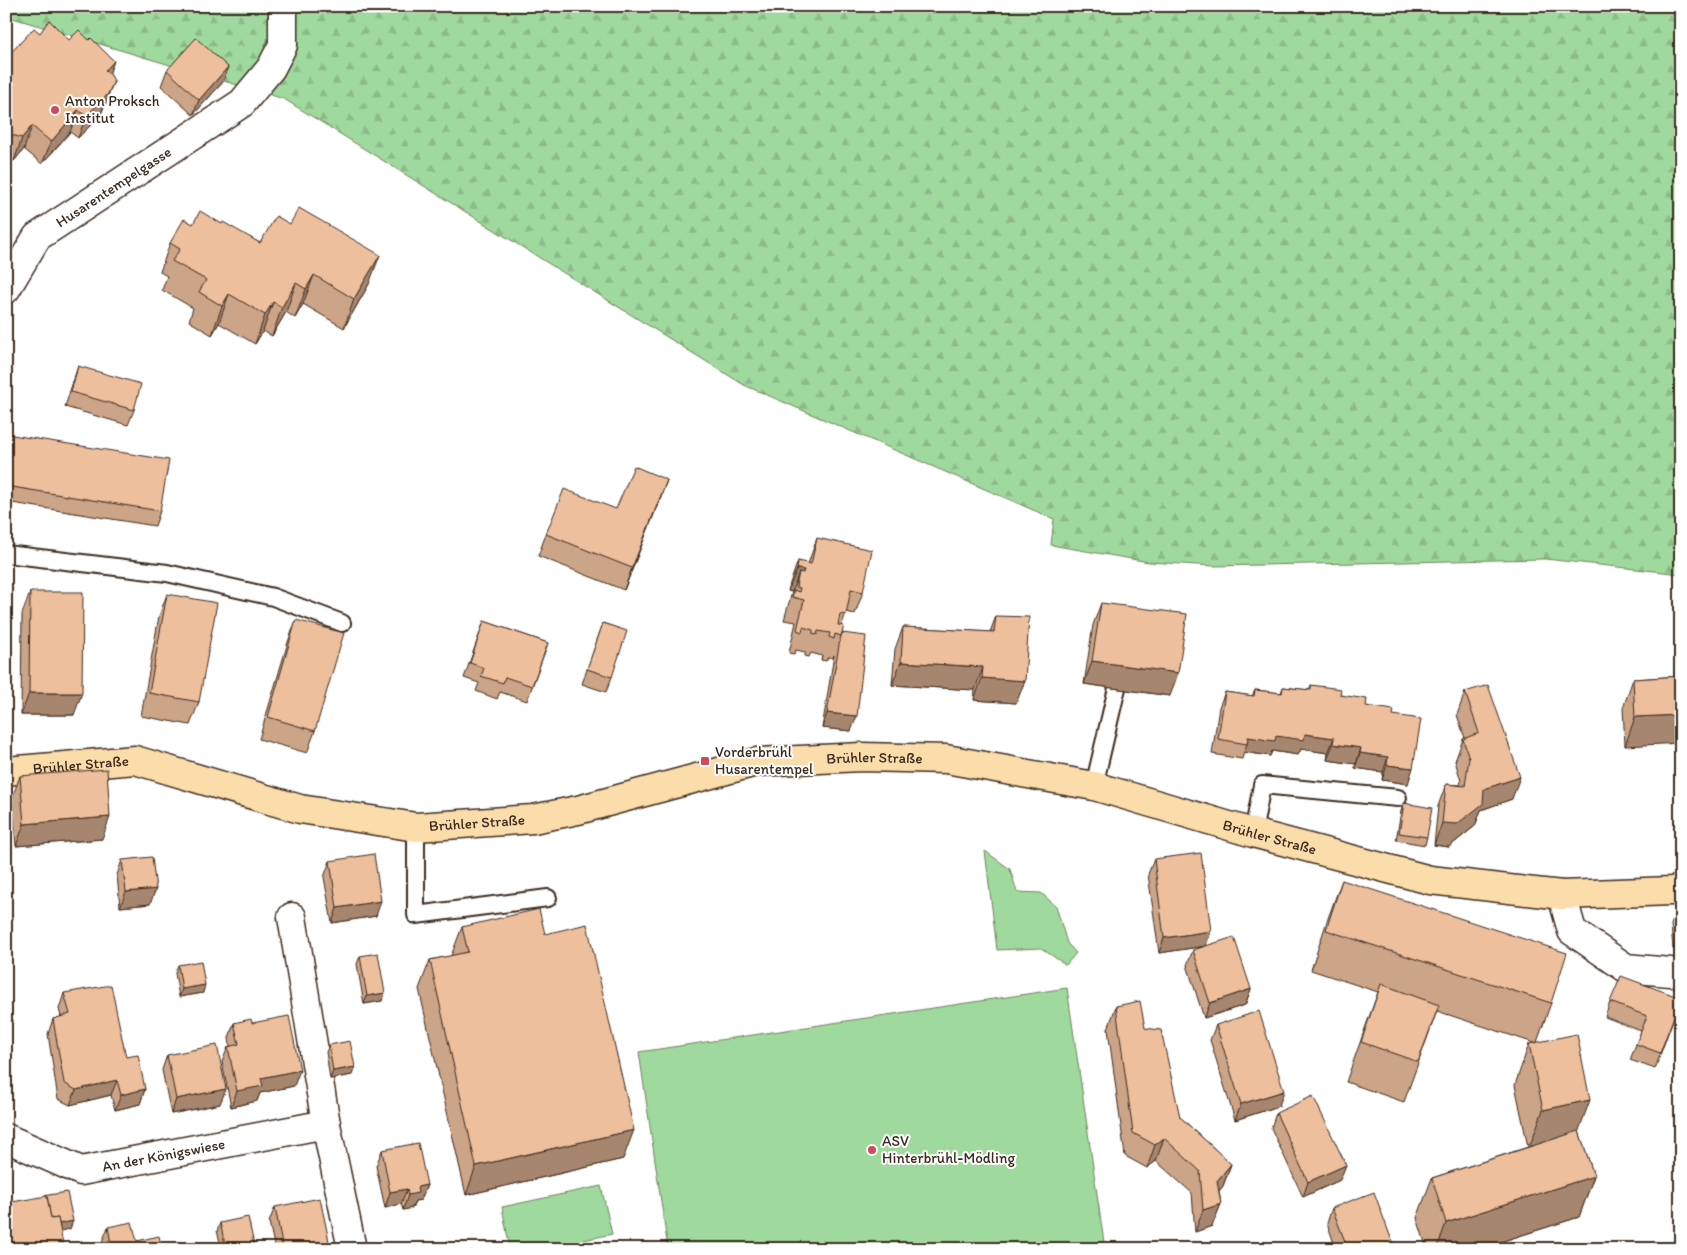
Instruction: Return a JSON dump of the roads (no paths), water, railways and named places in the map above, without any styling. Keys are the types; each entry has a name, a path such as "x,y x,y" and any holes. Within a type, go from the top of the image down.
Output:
{"main road":[{"name":"Brühler Straße","path":"6,771 135,760 300,809 416,827 532,820 578,810 756,762 862,757 946,759 1094,786 1253,833 1430,880 1562,895 1672,892 1681,889"}],"street":[{"name":"Husarentempelgasse","path":"6,288 37,237 242,103 271,68 283,45 283,6"},
{"path":"1562,895 1572,932 1626,968 1681,973"},
{"path":"292,917 326,1124 352,1249"},
{"name":"An der Königswiese","path":"6,1138 81,1171 326,1124"}],"lane":[{"path":"6,554 167,573 272,597 342,623"},
{"path":"1094,786 1117,688"},
{"path":"1253,833 1262,786 1398,798"},
{"path":"416,827 416,915 548,898"}],"place":[{"name":"Anton Proksch Institut","path":"55,110"},
{"name":"Vorderbrühl Husarentempel","path":"705,761"},
{"name":"ASV Hinterbrühl-Mödling","path":"872,1150"}]}
